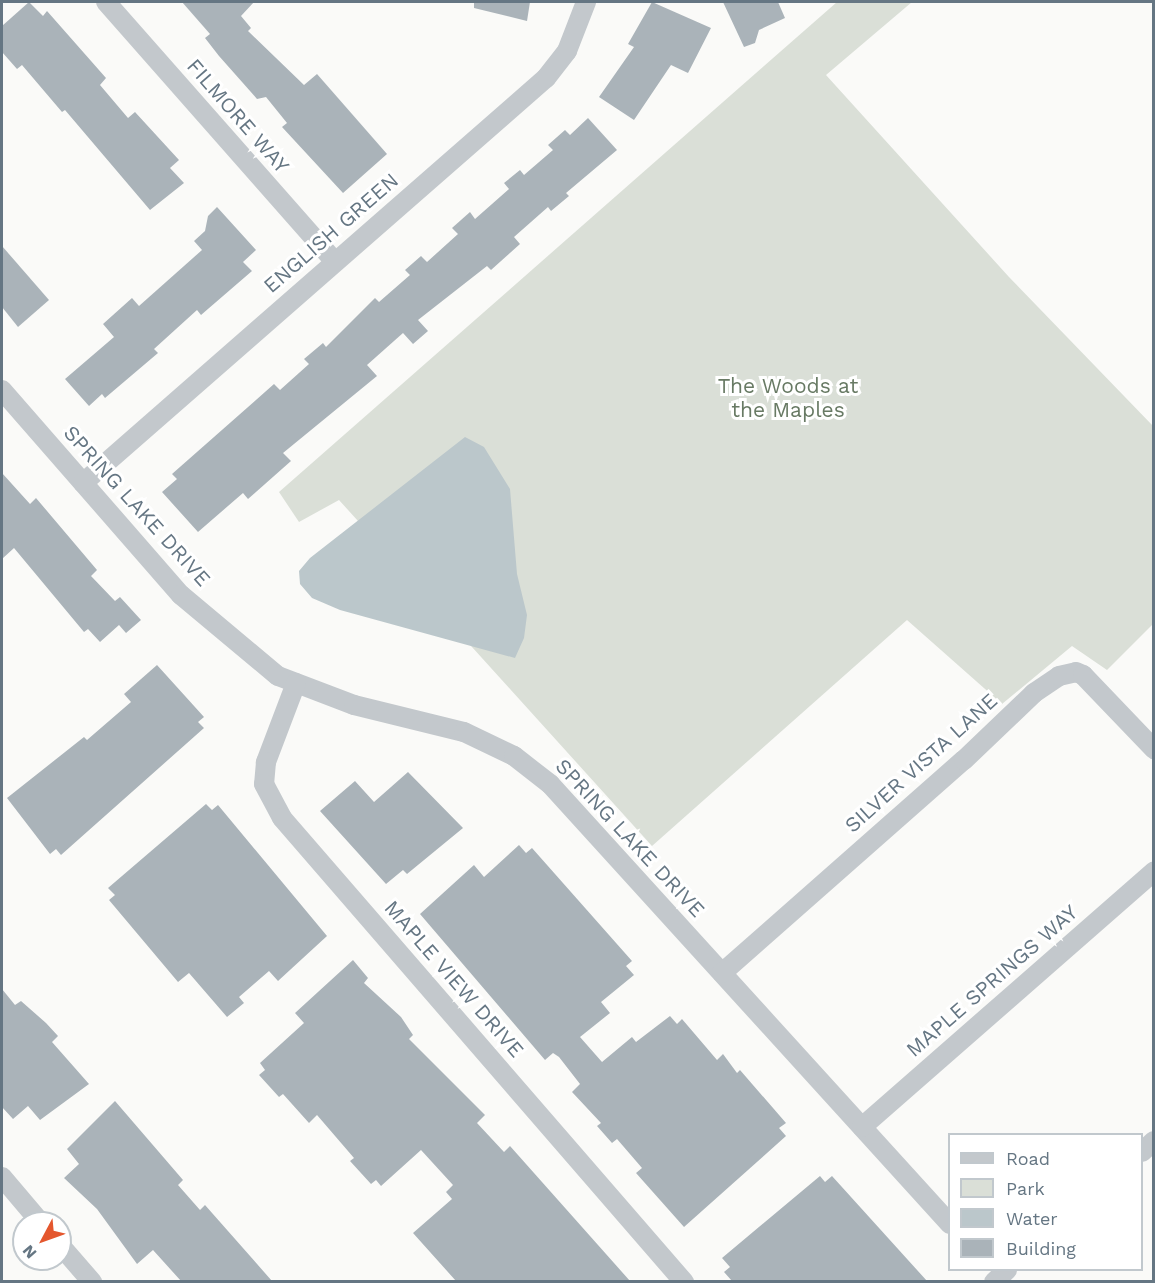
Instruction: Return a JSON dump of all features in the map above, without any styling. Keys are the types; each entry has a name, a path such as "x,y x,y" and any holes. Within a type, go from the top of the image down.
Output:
{"street":[{"name":"FILMORE WAY","path":"106,2 335,262"},
{"name":"ENGLISH GREEN","path":"83,483 546,78 567,51 585,2"},
{"name":"SPRING LAKE DRIVE","path":"2,390 181,595 278,676 354,705 464,732 514,756 550,783 948,1222"},
{"name":"SILVER VISTA LANE","path":"722,973 1034,693 1059,676 1076,672 1083,675 1154,749"},
{"name":"MAPLE VIEW DRIVE","path":"296,683 266,762 264,784 282,818 684,1281"},
{"name":"MAPLE SPRINGS WAY","path":"861,1127 1154,871"},
{"path":"2,1178 31,1211"},
{"path":"72,1258 92,1281"}],"green space":[{"name":"The Woods at the Maples","path":"837,2 912,2 826,75 1009,277 1153,426 1153,624 1107,670 1072,646 1002,704 907,620 652,846 339,500 299,522 279,492"}],"water":[{"path":"465,437 484,447 510,489 517,574 527,615 524,638 515,658 340,610 312,598 300,584 299,571 310,558"}],"building":[{"path":"29,2 43,16 47,11 106,78 100,85 128,118 135,112 179,160 170,168 184,183 150,210 65,110 62,112 22,65 17,69 2,52 2,26"},
{"path":"182,2 254,2 241,16 251,28 248,31 304,85 317,74 387,154 343,193 282,127 287,123 266,97 257,99 219,56 205,38 210,34"},
{"path":"474,2 530,2 527,21 474,8"},
{"path":"652,2 711,28 688,73 671,65 634,120 599,97 634,47 628,44"},
{"path":"723,2 778,2 785,18 759,30 755,43 744,47"},
{"path":"588,118 617,150 566,193 569,196 551,211 548,207 514,237 520,244 491,270 487,266 418,320 428,331 413,344 403,333 367,365 377,376 283,453 291,461 248,499 243,493 198,532 162,492 177,479 172,474 274,384 280,390 309,364 304,359 323,343 326,347 375,298 379,302 410,275 405,270 421,256 427,262 458,234 452,228 470,212 475,219 509,189 504,183 520,170 524,175 553,150 548,145 565,130 570,135"},
{"path":"217,207 256,250 243,262 252,271 201,315 197,310 154,349 158,353 105,398 102,394 89,406 65,379 114,337 103,324 132,298 139,306 202,250 194,241 205,231 208,216"},
{"path":"2,246 49,300 18,327 2,307"},
{"path":"2,473 30,504 36,498 97,570 91,576 115,601 120,597 141,620 126,633 119,625 100,642 88,629 84,632 14,548 2,559"},
{"path":"157,665 204,717 198,722 204,728 61,855 56,849 50,854 7,798 84,737 87,740 131,702 124,694"},
{"path":"408,772 463,828 407,874 403,870 386,884 320,811 355,781 374,802"},
{"path":"206,804 212,810 218,805 327,936 278,981 269,971 239,997 244,1003 227,1017 189,973 178,982 109,900 115,895 108,888"},
{"path":"519,845 526,853 532,848 632,961 626,966 634,975 601,1002 610,1013 580,1037 602,1062 632,1037 636,1042 670,1016 677,1024 682,1019 717,1060 723,1054 737,1073 740,1070 786,1123 779,1128 786,1136 684,1227 636,1173 642,1168 617,1139 612,1143 597,1126 601,1123 572,1092 580,1084 559,1057 553,1053 545,1060 420,914 474,865 484,877"},
{"path":"353,960 368,978 364,983 401,1017 413,1035 409,1039 485,1115 477,1123 504,1152 510,1146 630,1281 456,1281 413,1233 452,1199 446,1192 453,1185 421,1150 381,1186 376,1180 371,1184 350,1161 354,1158 317,1115 309,1123 283,1094 279,1097 259,1075 265,1070 260,1063 304,1023 295,1013"},
{"path":"2,989 15,1005 21,1001 58,1036 52,1042 89,1084 40,1120 28,1106 13,1119 2,1107"},
{"path":"115,1101 183,1180 178,1185 200,1210 205,1205 272,1281 181,1281 153,1250 137,1264 97,1209 64,1178 79,1164 67,1149"},
{"path":"820,1176 825,1182 832,1176 927,1281 732,1281 724,1272 730,1267 722,1258"}]}
